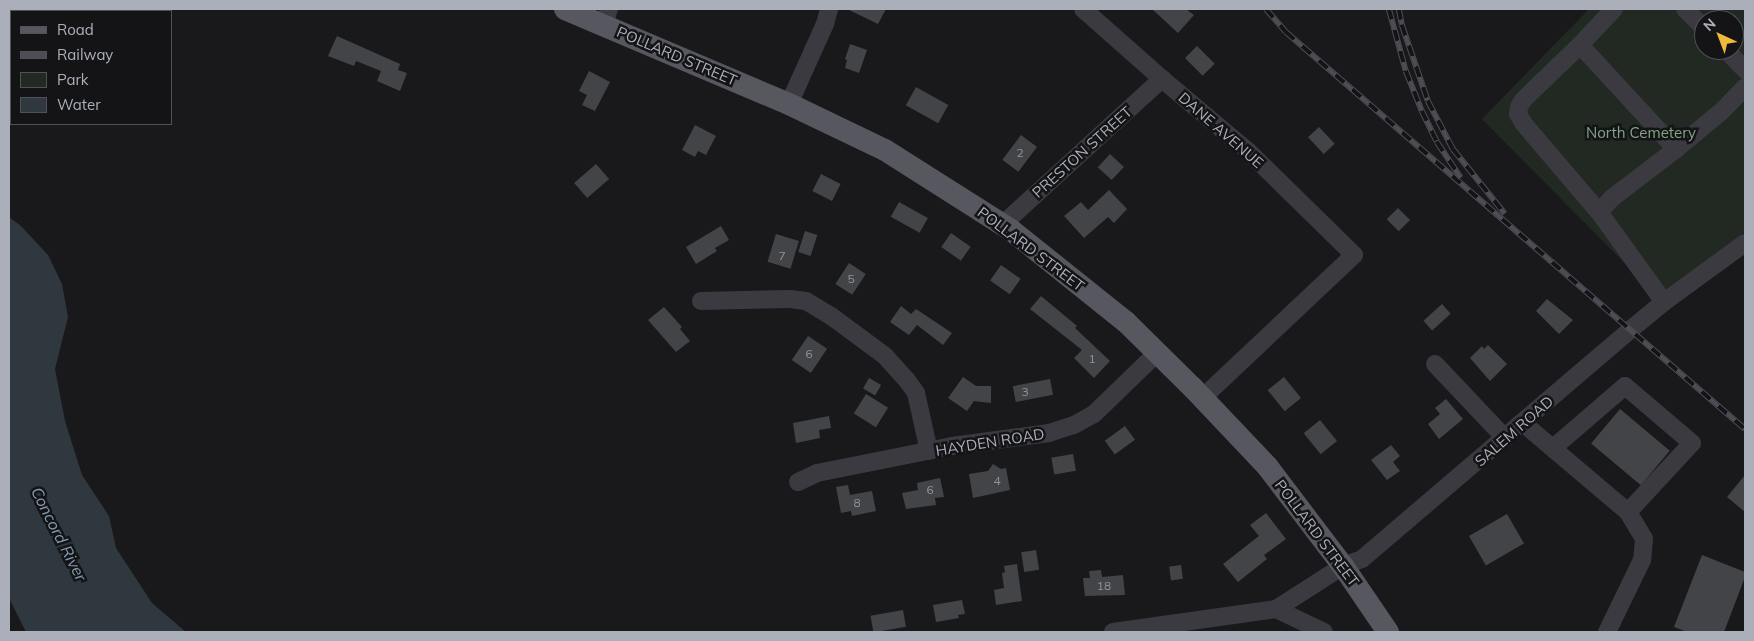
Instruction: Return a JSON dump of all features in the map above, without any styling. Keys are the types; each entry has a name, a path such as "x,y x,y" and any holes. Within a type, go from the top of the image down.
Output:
{"main road":[{"name":"POLLARD STREET","path":"565,9 607,17 885,150 1002,225 1126,322 1267,466 1343,566 1388,632"}],"street":[{"path":"789,104 829,9"},
{"name":"DANE AVENUE","path":"1084,9 1162,79 1249,152 1354,255 1202,398"},
{"path":"1614,9 1523,100 1518,114 1524,124 1599,212 1664,302"},
{"path":"1685,9 1694,18"},
{"path":"1580,45 1676,149"},
{"path":"1736,60 1745,70"},
{"name":"PRESTON STREET","path":"1002,225 1162,79"},
{"path":"1599,212 1612,198 1722,111 1745,87"},
{"name":"SALEM ROAD","path":"1113,632 1276,609 1343,566 1362,559 1664,302 1745,243"},
{"path":"701,301 790,299 806,301 854,331 885,356 916,394 929,451"},
{"name":"HAYDEN ROAD","path":"798,482 816,473 929,451 1049,432 1074,425 1094,414 1157,353"},
{"path":"1436,364 1505,438"},
{"path":"1553,448 1626,386 1692,443 1628,512"},
{"path":"1524,423 1628,512 1644,539 1642,560 1607,632"},
{"path":"1276,609 1324,632"}],"green space":[{"name":"North Cemetery","path":"1589,9 1745,9 1745,232 1657,296 1482,119"}],"water":[{"name":"Concord River","path":"9,217 21,226 48,255 62,284 68,317 55,369 65,421 82,475 109,516 116,548 152,603 186,632 26,632 9,598"}],"building":[{"path":"847,9 886,9 878,24"},
{"path":"1152,9 1186,9 1194,15 1178,33"},
{"path":"337,36 400,64 398,70 407,73 400,91 377,81 381,71 356,61 354,66 328,56"},
{"path":"850,44 867,50 859,73 845,68 847,60 845,59"},
{"path":"1197,46 1215,64 1203,76 1185,58"},
{"path":"589,71 610,82 595,111 582,105 587,95 579,91"},
{"path":"916,87 948,105 938,123 906,105"},
{"path":"695,125 716,136 706,155 698,151 695,157 682,150"},
{"path":"1319,127 1335,144 1324,154 1308,137"},
{"path":"1021,135 1037,147 1018,172 1002,160"},
{"path":"1110,154 1124,167 1112,180 1098,167"},
{"path":"596,164 609,179 587,198 574,183"},
{"path":"821,174 841,184 832,201 812,191"},
{"path":"1109,190 1127,209 1114,223 1108,217 1084,238 1064,216 1081,202 1088,210"},
{"path":"899,202 928,218 920,233 891,217"},
{"path":"1398,208 1410,220 1399,231 1387,219"},
{"path":"721,226 729,240 715,248 717,251 696,264 686,247"},
{"path":"805,231 817,235 811,256 798,252"},
{"path":"951,233 971,247 961,261 941,247"},
{"path":"776,234 799,241 790,269 768,262"},
{"path":"849,263 866,274 852,295 835,284"},
{"path":"1001,265 1021,279 1010,294 990,281"},
{"path":"1041,296 1077,326 1075,328 1110,361 1094,378 1074,358 1082,350 1030,309"},
{"path":"1547,299 1573,320 1559,334 1536,311"},
{"path":"1442,304 1451,314 1432,330 1423,321"},
{"path":"901,306 911,314 916,309 952,333 943,345 917,325 909,335 890,322"},
{"path":"664,307 682,327 680,329 690,341 676,352 648,320"},
{"path":"808,336 827,349 811,373 792,360"},
{"path":"1488,345 1507,364 1490,381 1470,358 1482,346 1484,349"},
{"path":"963,377 976,386 991,386 991,403 974,401 967,411 948,398"},
{"path":"1284,377 1301,398 1285,411 1268,390"},
{"path":"869,378 881,385 875,395 863,388"},
{"path":"1050,379 1053,395 1016,402 1013,386"},
{"path":"866,394 888,408 876,427 854,414"},
{"path":"1446,399 1463,419 1439,439 1428,424 1440,414 1435,408"},
{"path":"1620,409 1670,451 1641,485 1591,443"},
{"path":"829,416 831,428 819,430 820,438 796,443 793,423"},
{"path":"1320,420 1337,441 1321,454 1304,433"},
{"path":"1125,426 1135,440 1115,454 1105,441"},
{"path":"1391,445 1400,456 1393,462 1400,471 1387,480 1371,460"},
{"path":"1073,454 1076,471 1054,475 1051,458"},
{"path":"993,464 1001,469 1006,468 1010,490 973,498 969,474 988,471"},
{"path":"1745,475 1745,512 1727,497"},
{"path":"940,478 944,497 935,498 936,505 906,509 902,493 918,490 917,483"},
{"path":"848,485 850,495 872,491 876,511 852,516 851,511 841,513 836,487"},
{"path":"1266,513 1286,539 1264,555 1267,559 1238,582 1223,564 1259,536 1250,525"},
{"path":"1507,514 1524,543 1486,565 1469,536"},
{"path":"1036,550 1039,570 1024,572 1021,552"},
{"path":"1702,555 1745,572 1745,577 1724,632 1687,632 1674,627"},
{"path":"1017,564 1022,601 996,605 994,590 1004,588 1002,573 1005,572 1004,566"},
{"path":"1181,565 1183,579 1171,581 1169,567"},
{"path":"1101,570 1102,577 1123,575 1125,595 1085,596 1083,578 1090,578 1089,571"},
{"path":"962,600 965,614 958,615 959,618 936,622 933,605"},
{"path":"903,610 906,627 873,632 871,616"}],"railway":[{"path":"1266,9 1286,32 1745,429"},
{"path":"1389,9 1406,71 1422,111 1437,142 1461,178"},
{"path":"1399,9 1402,25 1428,101 1453,149 1505,214"}]}
